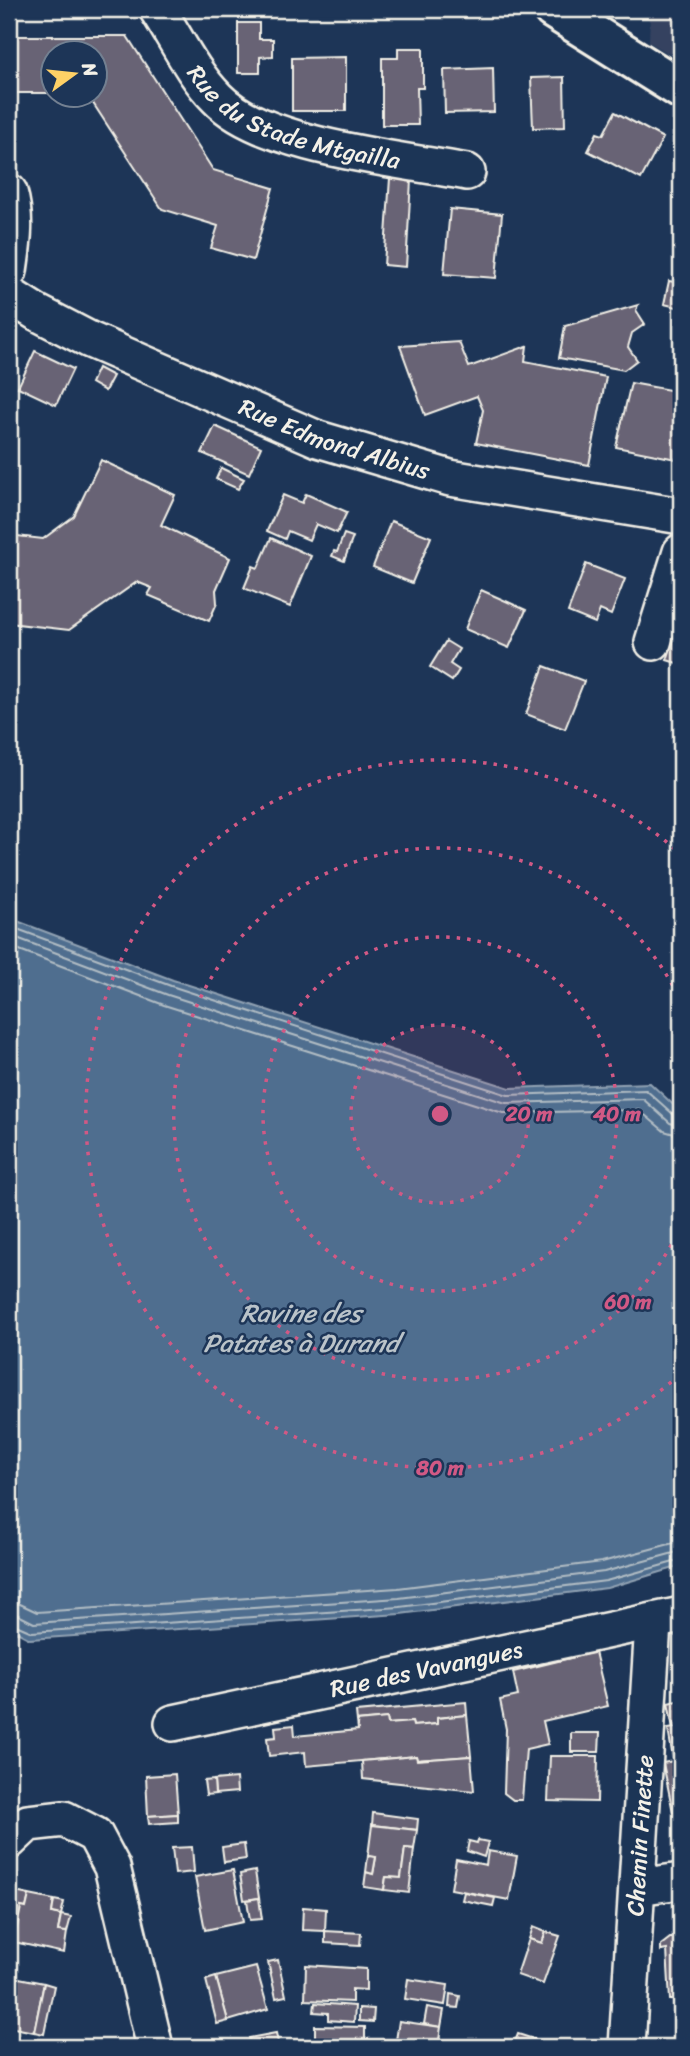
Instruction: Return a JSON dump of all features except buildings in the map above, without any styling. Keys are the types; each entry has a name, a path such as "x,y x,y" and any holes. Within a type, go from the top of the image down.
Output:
{"street":[{"name":"Rue du Stade Mtgailla","path":"157,9 206,86 231,111 256,125 308,143 467,172"},
{"path":"572,15 681,89"},
{"path":"9,192 15,230 9,271"},
{"name":"Rue Edmond Albius","path":"9,295 90,340 318,439 450,478 681,516"},
{"path":"653,642 681,552"},
{"name":"Rue des Vavangues","path":"173,1723 667,1619"},
{"name":"Chemin Finette","path":"627,2047 637,1887 667,1619"},
{"path":"9,1840 28,1824 64,1819 95,1835 113,1867 155,2047"},
{"path":"637,1887 681,1881"}],"shaded area":[{"path":"643,9 681,9 681,61 649,42 650,13"}],"water":[{"name":"Ravine des Patates à Durand","path":"9,918 173,980 510,1088 650,1083 681,1112 681,1566 607,1588 400,1614 30,1639 9,1628"}]}
